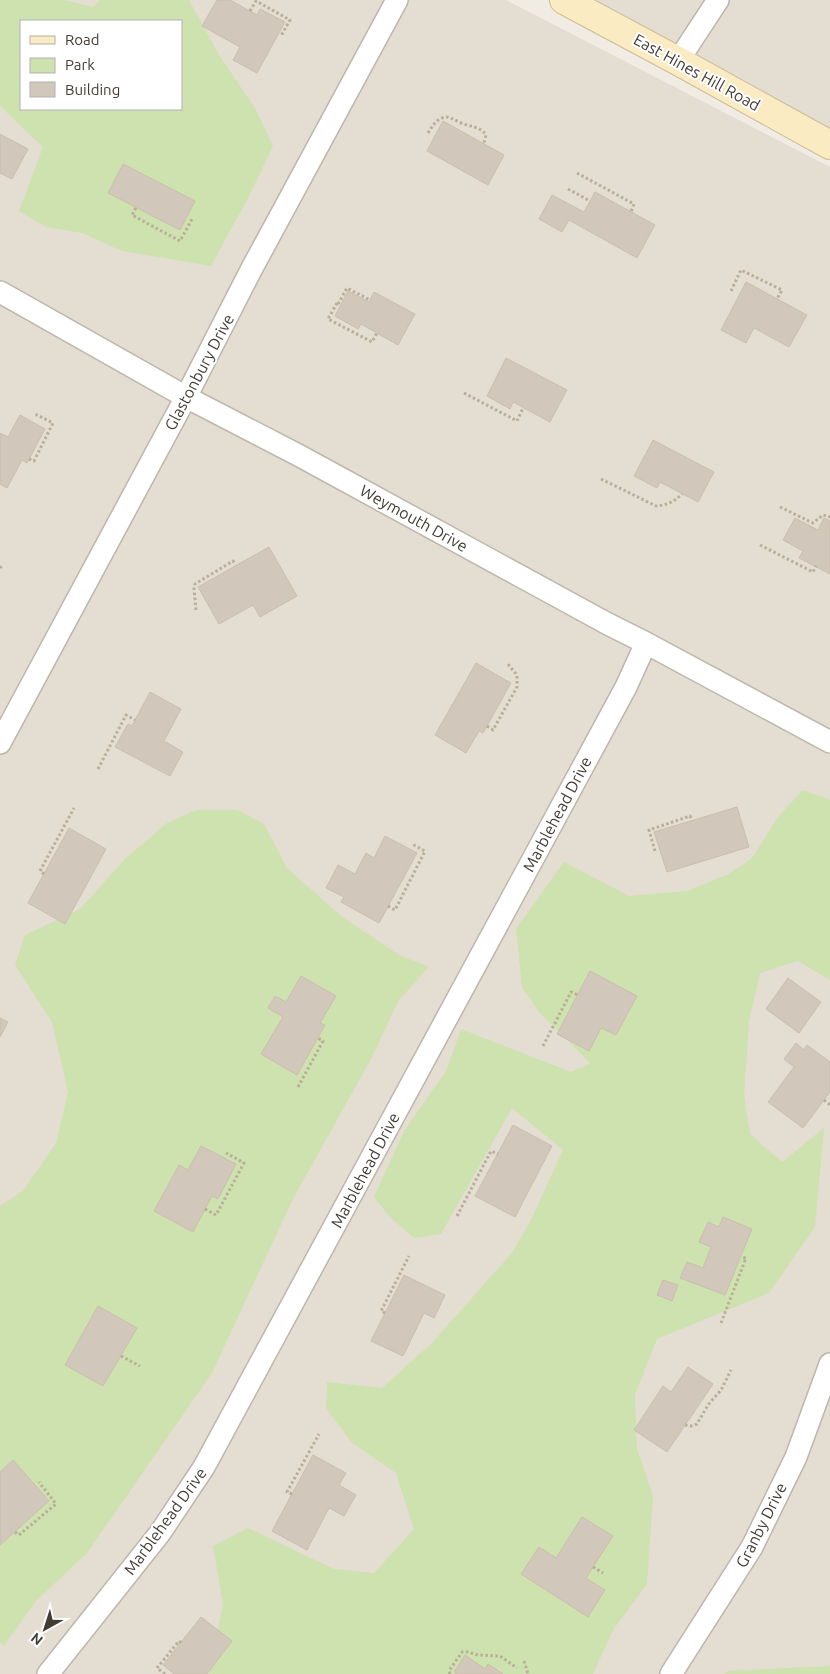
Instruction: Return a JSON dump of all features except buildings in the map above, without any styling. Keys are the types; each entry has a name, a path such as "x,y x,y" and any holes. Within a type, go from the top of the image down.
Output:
{"street":[{"name":"Glastonbury Drive","path":"0,743 397,0"},
{"name":"East Hines Hill Road","path":"564,0 830,145"},
{"path":"678,61 718,0"},
{"name":"Weymouth Drive","path":"0,292 186,397 300,456 600,620 830,742"},
{"name":"Marblehead Drive","path":"48,1674 160,1533 204,1467 626,687 646,643"},
{"name":"Granby Drive","path":"670,1674 752,1547 796,1457 830,1364"}],"path":[{"path":"250,11 256,1 290,20 281,36"},
{"path":"428,133 436,122 444,117 452,118 483,130 486,135 484,143"},
{"path":"577,173 634,204 631,212"},
{"path":"568,189 590,201"},
{"path":"136,208 132,215 180,241 192,219"},
{"path":"731,291 742,270 782,290 778,299"},
{"path":"370,300 346,288 328,319 372,342 377,333"},
{"path":"464,393 517,420 523,408"},
{"path":"29,459 34,461 53,423 35,414"},
{"path":"601,478 656,506 666,505 675,501 682,494"},
{"path":"780,507 813,523 815,521 821,523"},
{"path":"815,521 823,515 830,517"},
{"path":"760,545 813,572 816,566"},
{"path":"196,610 194,589 196,584 232,561 235,565"},
{"path":"487,726 494,730 517,687 517,675 507,663"},
{"path":"98,769 126,715 135,720"},
{"path":"44,874 40,871 74,808"},
{"path":"655,851 648,830 690,816 692,820"},
{"path":"388,906 395,910 425,851 412,844"},
{"path":"543,1046 571,992 578,995"},
{"path":"298,1087 323,1041 318,1038"},
{"path":"824,1100 830,1103"},
{"path":"457,1216 491,1150 498,1154"},
{"path":"205,1209 216,1215 244,1163 226,1153"},
{"path":"385,1313 381,1311 409,1256"},
{"path":"721,1323 746,1258 740,1257"},
{"path":"120,1356 140,1366"},
{"path":"685,1425 697,1424 708,1405 721,1390 731,1370"},
{"path":"292,1494 287,1492 319,1434"},
{"path":"16,1532 19,1536 56,1504 39,1482"},
{"path":"593,1567 603,1573"},
{"path":"165,1674 157,1668 179,1641 181,1643"},
{"path":"450,1674 449,1671 462,1652 500,1656 517,1668"},
{"path":"524,1661 528,1674"}],"shaded area":[{"path":"0,0 506,0 830,167 830,1674 0,1674"},
{"path":"564,0 830,0 830,145"}],"green space":[{"path":"0,0 65,0 93,7 100,0 189,0 219,55 255,108 273,146 248,198 211,266 122,251 82,233 46,227 19,211 43,147 0,106"},
{"path":"803,790 830,800 830,980 798,961 760,973 749,1022 744,1094 750,1134 782,1162 824,1128 815,1227 769,1293 657,1339 635,1395 637,1449 653,1496 647,1584 613,1630 593,1674 209,1674 223,1604 213,1546 248,1528 334,1569 374,1573 414,1529 396,1473 352,1443 326,1408 327,1382 382,1388 432,1343 511,1254 530,1222 563,1150 512,1108 441,1234 414,1238 390,1217 374,1197 404,1131 446,1071 461,1029 571,1072 590,1063 540,1013 522,987 516,929 564,862 629,896 687,891 729,874 752,858 778,817"},
{"path":"196,810 237,810 264,824 287,868 341,916 399,955 429,967 399,1000 371,1059 293,1199 212,1373 87,1553 36,1601 4,1646 0,1642 0,1206 23,1191 56,1143 68,1092 52,1022 15,965 25,935 80,909 125,859 167,823"},
{"path":"830,1666 830,1674 725,1674 728,1671"}]}
